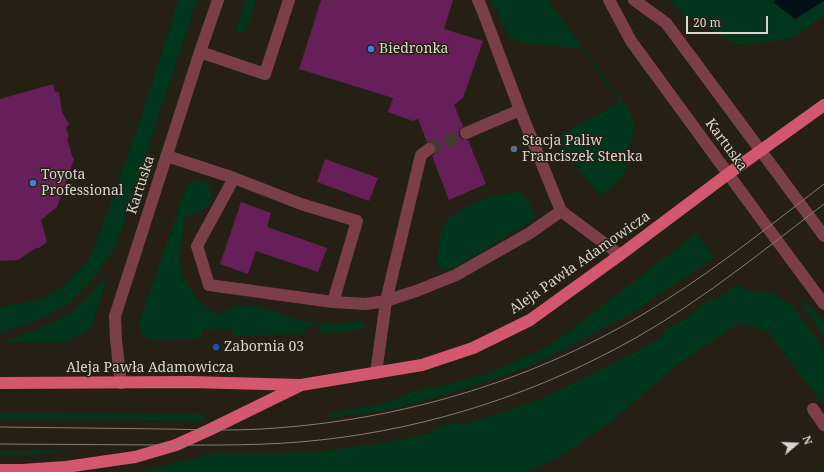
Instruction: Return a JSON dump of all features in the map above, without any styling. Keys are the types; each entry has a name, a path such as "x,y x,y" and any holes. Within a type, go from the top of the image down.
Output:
{"main road":[{"name":"Aleja Pawła Adamowicza","path":"0,383 190,382 301,385 422,365 473,348 530,320 824,105"},
{"name":"Aleja Pawła Adamowicza","path":"0,470 66,467 135,457 176,445 301,385"}],"street":[{"name":"Kartuska","path":"121,383 115,316 218,0"},
{"path":"200,52 265,74 289,0"},
{"path":"478,0 561,211 620,255"},
{"name":"Kartuska","path":"608,0 631,41 824,304"},
{"name":"Kartuska","path":"634,0 666,23 824,236"},
{"path":"466,133 520,110"},
{"path":"376,373 386,301 421,155 429,149"},
{"path":"167,156 234,178 301,204 357,221 333,302"},
{"path":"234,178 197,246 209,285 333,302 366,304 386,301 419,290 456,275 530,233 561,211"},
{"path":"813,409 824,425"}],"green space":[{"path":"178,0 197,0 116,245 95,277 69,303 28,324 0,333 0,306 33,301 51,294 64,285 82,267 92,254 143,112"},
{"path":"246,0 256,0 246,31 240,33 236,29"},
{"path":"491,0 548,0 630,114 633,120 634,128 625,173 600,196 556,139 620,102 581,47 577,49 516,42 510,37"},
{"path":"669,0 824,0 824,15 797,35 788,39 738,45 685,16"},
{"path":"196,180 206,183 210,188 212,194 211,203 207,208 185,217 179,261 183,278 198,300 217,315 235,306 250,305 305,322 335,324 359,321 364,323 365,328 321,334 320,324 305,326 306,334 233,336 232,329 202,330 202,338 156,340 145,337 139,323 187,184"},
{"path":"518,192 527,199 534,212 535,216 528,223 450,271 441,269 437,263 443,227 447,221 461,210 477,202 501,194"},
{"path":"696,234 715,258 632,313 578,342 530,366 492,380 434,398 387,410 330,418 329,413 372,406 416,391 484,375 537,352 566,334"},
{"path":"104,279 106,280 92,325 83,333 62,343 5,342 43,327 71,312"},
{"path":"737,285 748,291 772,294 792,306 824,349 824,406 767,331 739,323 675,366 616,418 565,454 528,472 139,472 212,453 315,452 389,442 432,433 434,429 457,422 461,426 542,398 599,371 664,335 663,331 683,320 712,298 716,300"},
{"path":"797,298 813,309 824,323 824,336"},
{"path":"0,413 201,414 204,415 205,418 203,421 0,420"},
{"path":"0,451 77,451 28,455 0,455"}],"shaded area":[{"path":"775,0 824,1 795,19 773,2"}],"building":[{"name":"Biedronka","path":"321,0 453,0 444,29 483,41 463,98 454,105 463,126 460,129 459,136 462,139 468,140 486,184 449,200 432,156 436,152 435,144 432,142 427,142 418,119 413,121 388,112 393,98 299,69"},
{"name":"Toyota Professional","path":"53,84 55,92 59,92 62,112 69,124 66,128 69,137 67,139 74,159 57,207 41,220 47,242 18,260 0,261 0,99"},
{"path":"325,159 378,178 369,201 317,182"},
{"path":"241,202 271,213 267,227 327,248 318,272 256,251 248,274 220,264"}],"tunnel":[{"path":"429,149 466,133"}],"tram line":[{"path":"0,427 251,430 328,423 429,403 528,371 576,350 622,327 707,273 824,184"},
{"path":"0,444 240,445 280,443 320,440 362,434 403,427 444,417 525,390 564,374 639,336 711,290 824,204"}],"place":[{"name":"Biedronka","path":"371,49"},
{"name":"Stacja Paliw Franciszek Stenka","path":"514,149"},
{"name":"Toyota Professional","path":"33,183"},
{"name":"Zabornia 03","path":"216,347"}]}
